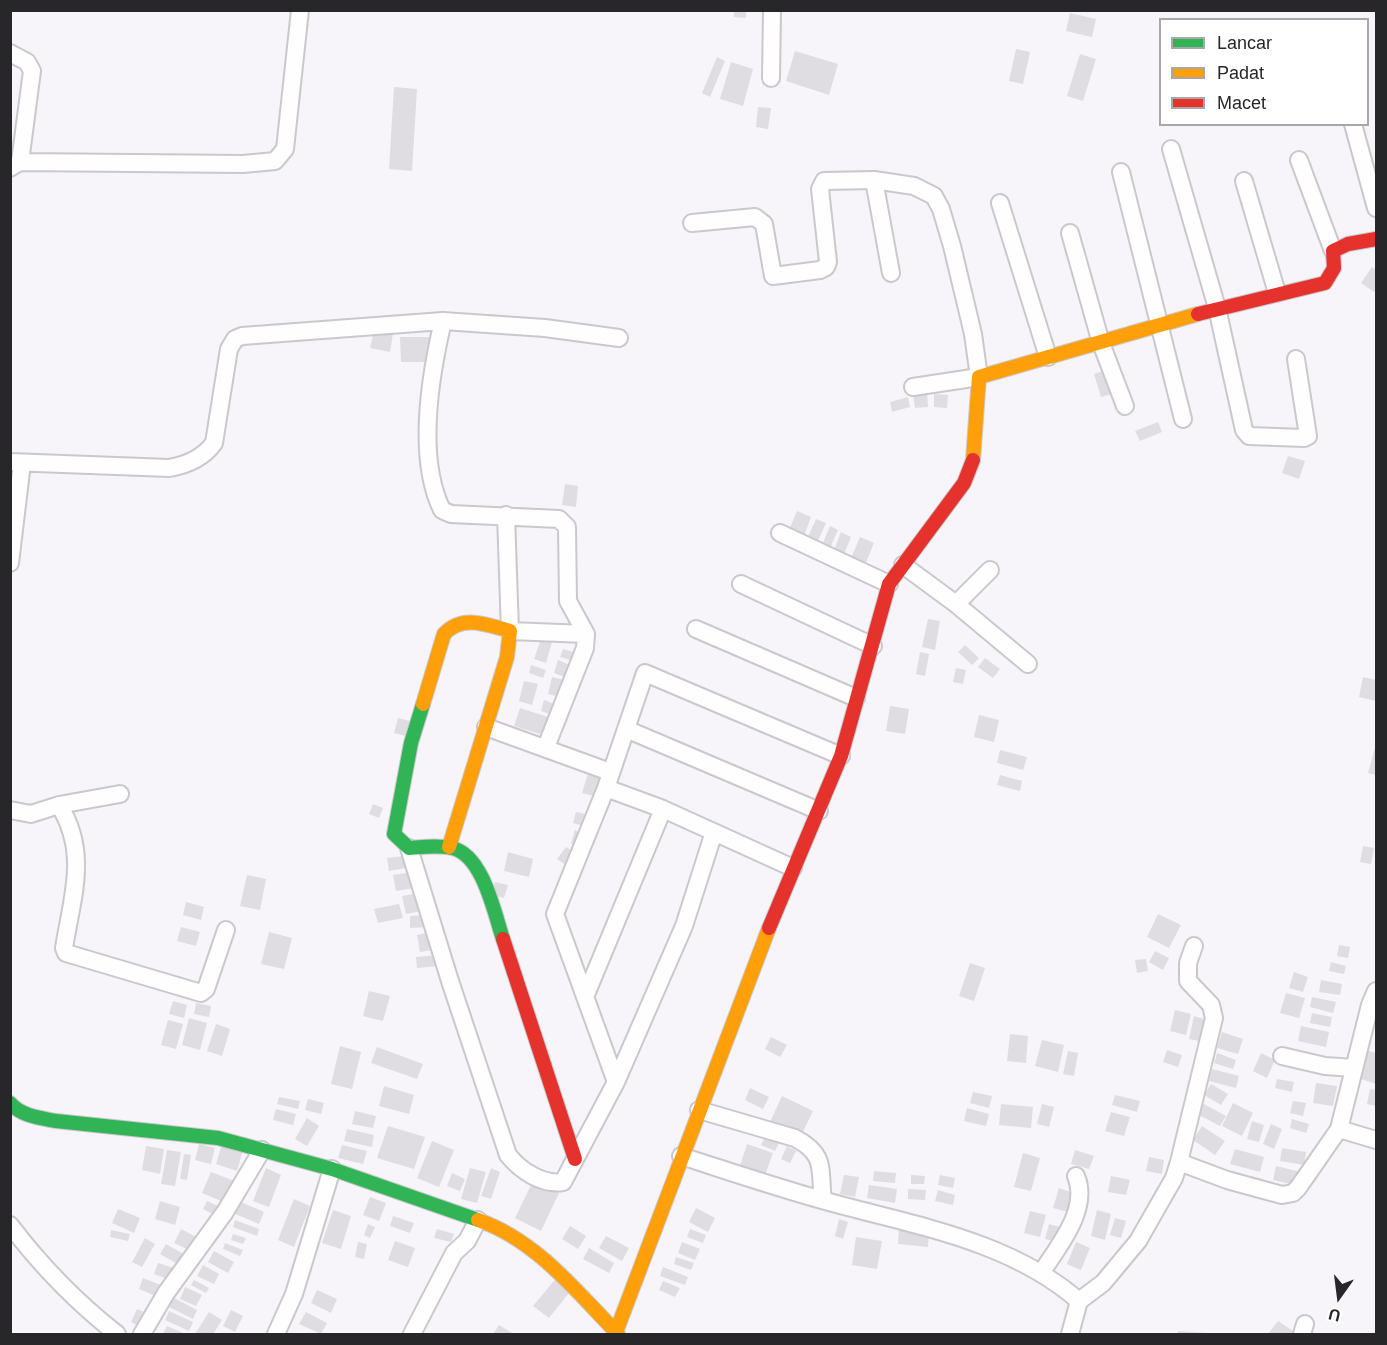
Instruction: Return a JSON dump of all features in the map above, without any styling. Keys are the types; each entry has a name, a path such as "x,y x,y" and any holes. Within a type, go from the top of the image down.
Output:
{"street":[{"path":"10,53 27,62 32,71 15,165 243,164 275,161 285,149 300,10"},
{"path":"771,78 772,10"},
{"path":"1354,126 1377,208"},
{"path":"1172,149 1217,308 1244,430 1249,436 1304,438 1308,436 1296,359"},
{"path":"913,387 979,377 1217,308 1325,283 1332,278 1335,266 1333,251 1299,160"},
{"path":"1121,172 1183,419"},
{"path":"12,1111 57,1121 131,1127 218,1138 332,1169 478,1220 527,1245 581,1293 617,1334 681,1156 793,868 841,756 889,584 964,483 974,462 979,377 973,334 941,209 934,196 926,189 874,180 828,179 822,184 828,262 826,267 820,270 772,276 764,224 759,219 692,223"},
{"path":"874,180 891,273"},
{"path":"1244,181 1277,293"},
{"path":"1000,202 1048,357"},
{"path":"1070,233 1101,343 1125,406"},
{"path":"1333,251 1348,244 1377,239"},
{"path":"10,563 16,462 76,462 169,468 182,466 206,454 214,443 229,349 235,339 249,335 443,321 545,328 619,338"},
{"path":"443,321 429,392 428,454 440,506 451,514 559,519 567,527 568,601 586,634 585,648 546,747"},
{"path":"449,847 507,657 510,631 506,515"},
{"path":"780,533 889,584"},
{"path":"903,565 956,604 1028,664"},
{"path":"956,604 990,570"},
{"path":"741,584 873,646"},
{"path":"586,634 510,631 464,621 452,625 444,634 411,743 394,834 410,848 450,981 508,1155 523,1170 552,1184 563,1182 616,1082 684,926 714,832"},
{"path":"696,629 856,698"},
{"path":"616,1082 555,914 608,780 645,673 841,756"},
{"path":"486,727 546,747 663,809 793,868"},
{"path":"626,729 819,811"},
{"path":"10,810 31,814 59,805 120,794"},
{"path":"59,805 76,844 77,873 64,948 66,952 201,993 206,989 226,930"},
{"path":"585,997 663,809"},
{"path":"410,848 449,847 471,856 483,879 575,1159"},
{"path":"1070,1335 1079,1301 1103,1283 1138,1241 1174,1178 1214,1018 1211,1005 1188,981 1188,963 1194,946"},
{"path":"1179,1162 1227,1180 1288,1196 1298,1188 1340,1129 1354,1068 1374,1001"},
{"path":"1281,1056 1325,1066 1354,1068"},
{"path":"699,1110 795,1138 806,1144 820,1158 823,1200"},
{"path":"1340,1129 1377,1140"},
{"path":"142,1335 166,1293 225,1212 262,1150"},
{"path":"681,1156 823,1200 945,1231 1041,1273 1057,1282 1079,1301"},
{"path":"276,1335 294,1294 332,1169"},
{"path":"1041,1273 1073,1219 1080,1191 1077,1176"},
{"path":"412,1335 454,1252 467,1241 478,1220"},
{"path":"10,1225 40,1265 89,1313 117,1335"}],"building":[{"path":"734,10 746,10 746,18 734,17"},
{"path":"1070,13 1096,19 1092,37 1066,31"},
{"path":"1016,49 1030,52 1023,84 1009,81"},
{"path":"795,51 838,64 829,95 786,81"},
{"path":"1080,54 1096,59 1083,101 1067,96"},
{"path":"717,57 725,61 710,97 702,93"},
{"path":"731,62 753,69 743,106 720,99"},
{"path":"394,87 417,89 412,171 389,169"},
{"path":"758,107 771,108 768,129 756,127"},
{"path":"1372,267 1376,270 1374,292 1361,283"},
{"path":"374,330 393,333 390,352 370,348"},
{"path":"400,337 431,337 431,362 401,362"},
{"path":"1105,370 1112,394 1101,397 1094,374"},
{"path":"927,392 928,407 915,408 913,394"},
{"path":"934,394 948,395 947,408 934,407"},
{"path":"908,397 910,407 892,412 890,402"},
{"path":"1158,422 1162,432 1140,441 1135,431"},
{"path":"1288,456 1305,461 1299,479 1282,473"},
{"path":"565,484 578,486 576,507 562,505"},
{"path":"797,511 811,517 804,536 789,530"},
{"path":"816,519 826,523 817,543 807,539"},
{"path":"830,526 838,530 830,548 822,545"},
{"path":"841,532 851,537 844,554 834,550"},
{"path":"860,537 874,543 865,565 851,558"},
{"path":"928,619 940,621 935,650 922,647"},
{"path":"541,639 552,642 546,663 534,659"},
{"path":"965,645 979,658 972,665 958,652"},
{"path":"563,649 577,653 574,661 560,657"},
{"path":"920,652 929,654 925,676 916,674"},
{"path":"985,658 1000,669 993,678 978,667"},
{"path":"558,660 572,666 567,678 554,673"},
{"path":"531,665 546,670 543,678 529,673"},
{"path":"956,668 966,670 963,684 953,682"},
{"path":"552,677 565,680 560,697 548,694"},
{"path":"1363,677 1376,680 1376,701 1359,697"},
{"path":"524,681 538,684 532,705 519,701"},
{"path":"544,700 560,706 556,716 541,711"},
{"path":"890,706 909,709 905,734 886,731"},
{"path":"520,708 554,719 549,737 514,726"},
{"path":"979,715 999,720 994,742 974,737"},
{"path":"398,718 413,722 410,737 394,733"},
{"path":"1376,744 1376,775 1368,773"},
{"path":"1000,750 1027,757 1023,770 997,763"},
{"path":"589,770 601,773 594,796 582,793"},
{"path":"1000,775 1022,781 1020,791 997,785"},
{"path":"373,804 383,808 379,818 369,814"},
{"path":"576,812 590,815 586,827 573,823"},
{"path":"575,830 583,833 579,846 571,844"},
{"path":"1363,846 1374,848 1371,864 1360,862"},
{"path":"566,847 576,853 567,866 557,859"},
{"path":"508,852 533,859 529,877 504,871"},
{"path":"404,856 406,868 389,871 387,858"},
{"path":"412,872 415,888 396,891 393,875"},
{"path":"247,875 266,879 260,910 240,906"},
{"path":"495,882 508,885 504,898 491,895"},
{"path":"418,893 421,911 406,914 402,896"},
{"path":"186,902 204,907 201,920 183,915"},
{"path":"399,904 403,918 378,923 374,909"},
{"path":"1158,914 1181,925 1169,948 1147,937"},
{"path":"426,915 427,927 410,928 410,916"},
{"path":"181,927 200,932 196,946 177,941"},
{"path":"269,932 292,938 284,969 261,964"},
{"path":"430,932 433,950 420,952 417,935"},
{"path":"1339,945 1350,947 1348,958 1337,956"},
{"path":"1155,951 1169,958 1163,970 1149,962"},
{"path":"437,955 438,966 417,968 416,957"},
{"path":"1146,959 1148,971 1137,973 1135,960"},
{"path":"1331,962 1346,966 1344,974 1329,971"},
{"path":"970,963 985,968 974,1001 959,996"},
{"path":"1294,972 1308,977 1303,992 1289,988"},
{"path":"1321,980 1342,984 1340,995 1319,992"},
{"path":"369,991 390,996 383,1021 363,1016"},
{"path":"1286,993 1305,998 1299,1018 1280,1013"},
{"path":"1312,997 1336,1002 1333,1013 1310,1007"},
{"path":"173,1001 187,1005 184,1018 169,1014"},
{"path":"196,1003 211,1006 209,1017 194,1014"},
{"path":"1175,1010 1191,1014 1186,1035 1170,1031"},
{"path":"1312,1013 1332,1017 1330,1027 1310,1023"},
{"path":"1194,1016 1204,1019 1199,1041 1189,1039"},
{"path":"189,1018 207,1023 200,1050 182,1045"},
{"path":"168,1020 183,1024 176,1049 161,1045"},
{"path":"216,1024 230,1029 222,1056 207,1051"},
{"path":"1301,1026 1329,1032 1326,1047 1298,1041"},
{"path":"1222,1032 1243,1039 1238,1054 1217,1048"},
{"path":"1010,1034 1028,1036 1026,1063 1007,1061"},
{"path":"771,1037 787,1045 780,1057 765,1049"},
{"path":"1042,1040 1064,1045 1058,1072 1035,1066"},
{"path":"340,1046 361,1052 352,1089 331,1084"},
{"path":"377,1047 423,1064 417,1079 371,1063"},
{"path":"1167,1050 1182,1055 1178,1067 1163,1062"},
{"path":"1366,1050 1376,1053 1376,1084 1358,1078"},
{"path":"1068,1051 1078,1053 1074,1076 1063,1074"},
{"path":"1217,1053 1236,1060 1233,1069 1214,1063"},
{"path":"1261,1053 1275,1060 1267,1078 1253,1071"},
{"path":"1212,1069 1239,1076 1236,1088 1209,1081"},
{"path":"1277,1079 1294,1082 1292,1092 1275,1088"},
{"path":"1316,1083 1337,1086 1333,1106 1313,1103"},
{"path":"1211,1084 1228,1094 1221,1105 1204,1095"},
{"path":"384,1086 414,1095 409,1114 379,1106"},
{"path":"750,1088 769,1097 763,1109 745,1100"},
{"path":"1370,1089 1376,1090 1376,1106 1367,1104"},
{"path":"973,1092 992,1096 989,1108 970,1103"},
{"path":"1115,1095 1140,1101 1137,1112 1112,1105"},
{"path":"782,1096 813,1111 801,1136 770,1122"},
{"path":"279,1097 300,1101 298,1109 277,1104"},
{"path":"308,1099 324,1103 321,1114 305,1110"},
{"path":"1293,1101 1306,1103 1303,1116 1290,1113"},
{"path":"1202,1103 1226,1116 1220,1126 1197,1114"},
{"path":"1233,1103 1253,1113 1242,1136 1222,1126"},
{"path":"1001,1104 1033,1107 1031,1128 999,1125"},
{"path":"1042,1104 1054,1107 1049,1127 1037,1124"},
{"path":"967,1108 989,1114 986,1126 964,1121"},
{"path":"276,1109 296,1114 293,1125 273,1120"},
{"path":"355,1111 376,1116 373,1128 352,1124"},
{"path":"1111,1112 1130,1117 1124,1136 1105,1131"},
{"path":"307,1118 319,1126 307,1146 295,1139"},
{"path":"1292,1119 1309,1124 1306,1133 1290,1128"},
{"path":"1252,1121 1264,1125 1259,1142 1247,1139"},
{"path":"1271,1124 1282,1129 1274,1149 1263,1144"},
{"path":"388,1126 425,1137 414,1169 377,1158"},
{"path":"1202,1126 1225,1141 1215,1155 1193,1140"},
{"path":"347,1129 374,1135 372,1147 344,1141"},
{"path":"765,1136 779,1143 775,1151 761,1145"},
{"path":"432,1141 454,1150 439,1187 417,1178"},
{"path":"199,1144 215,1148 211,1164 195,1160"},
{"path":"222,1144 243,1150 237,1171 216,1164"},
{"path":"747,1144 773,1153 764,1178 739,1169"},
{"path":"342,1145 367,1151 363,1164 338,1158"},
{"path":"146,1146 164,1149 160,1174 142,1170"},
{"path":"787,1146 796,1151 790,1163 781,1159"},
{"path":"1282,1148 1306,1152 1304,1165 1280,1161"},
{"path":"1235,1149 1264,1157 1260,1172 1230,1164"},
{"path":"167,1150 181,1152 175,1186 161,1184"},
{"path":"1075,1150 1094,1156 1089,1169 1071,1164"},
{"path":"1023,1153 1040,1158 1031,1191 1014,1187"},
{"path":"184,1154 191,1155 187,1180 180,1179"},
{"path":"1149,1157 1164,1160 1162,1174 1146,1171"},
{"path":"1276,1166 1301,1172 1298,1186 1273,1180"},
{"path":"266,1168 281,1175 269,1207 253,1201"},
{"path":"470,1168 486,1172 477,1203 461,1199"},
{"path":"491,1168 500,1172 491,1199 481,1196"},
{"path":"874,1171 896,1173 895,1183 873,1181"},
{"path":"211,1172 237,1182 228,1204 202,1193"},
{"path":"452,1173 465,1179 460,1191 447,1186"},
{"path":"844,1175 859,1177 855,1197 840,1194"},
{"path":"911,1175 925,1176 924,1184 911,1184"},
{"path":"940,1175 955,1178 953,1188 938,1185"},
{"path":"1111,1176 1130,1180 1126,1195 1108,1192"},
{"path":"533,1181 559,1193 541,1231 515,1218"},
{"path":"869,1185 897,1189 895,1203 867,1198"},
{"path":"1059,1188 1073,1193 1068,1212 1053,1208"},
{"path":"908,1189 926,1190 925,1200 908,1199"},
{"path":"938,1190 955,1195 953,1205 935,1201"},
{"path":"370,1197 386,1203 379,1221 363,1215"},
{"path":"294,1199 310,1206 294,1247 278,1240"},
{"path":"160,1201 180,1207 175,1225 155,1219"},
{"path":"207,1201 223,1208 218,1217 203,1209"},
{"path":"241,1202 264,1212 259,1224 235,1214"},
{"path":"696,1208 715,1218 708,1232 689,1222"},
{"path":"118,1209 140,1218 134,1233 112,1223"},
{"path":"333,1210 351,1216 341,1249 322,1243"},
{"path":"1097,1210 1111,1214 1105,1240 1091,1236"},
{"path":"1030,1211 1046,1215 1040,1237 1024,1233"},
{"path":"393,1216 414,1223 410,1233 390,1226"},
{"path":"1115,1218 1126,1221 1121,1238 1110,1235"},
{"path":"839,1219 848,1222 843,1239 835,1236"},
{"path":"235,1220 259,1229 257,1236 233,1227"},
{"path":"368,1224 375,1227 370,1238 364,1235"},
{"path":"1049,1224 1060,1227 1056,1242 1045,1239"},
{"path":"570,1226 586,1236 578,1249 562,1239"},
{"path":"181,1229 198,1238 191,1251 174,1243"},
{"path":"437,1229 454,1234 451,1242 434,1238"},
{"path":"690,1229 706,1235 703,1243 687,1237"},
{"path":"899,1229 929,1232 928,1247 898,1244"},
{"path":"111,1230 130,1234 128,1241 110,1237"},
{"path":"233,1234 246,1238 243,1244 231,1240"},
{"path":"606,1236 629,1248 622,1261 599,1248"},
{"path":"856,1237 882,1241 877,1269 852,1265"},
{"path":"145,1238 155,1244 142,1267 132,1262"},
{"path":"395,1241 415,1248 408,1267 388,1260"},
{"path":"358,1242 367,1244 364,1259 355,1257"},
{"path":"682,1242 700,1249 695,1260 678,1253"},
{"path":"1076,1242 1090,1248 1081,1270 1067,1264"},
{"path":"225,1243 243,1250 240,1256 223,1249"},
{"path":"166,1244 187,1256 181,1266 160,1254"},
{"path":"589,1248 614,1263 609,1273 583,1259"},
{"path":"214,1251 234,1262 228,1273 208,1262"},
{"path":"676,1257 694,1263 691,1270 674,1264"},
{"path":"158,1263 177,1269 173,1281 154,1274"},
{"path":"203,1265 219,1274 214,1284 197,1276"},
{"path":"663,1267 688,1277 685,1285 660,1276"},
{"path":"558,1276 573,1288 549,1318 533,1306"},
{"path":"143,1278 163,1286 158,1297 139,1289"},
{"path":"194,1280 209,1288 206,1293 191,1285"},
{"path":"663,1281 680,1288 675,1297 659,1290"},
{"path":"185,1287 202,1295 196,1306 180,1299"},
{"path":"317,1290 337,1299 331,1313 311,1303"},
{"path":"174,1298 197,1310 193,1319 169,1307"},
{"path":"137,1309 149,1314 142,1328 131,1322"},
{"path":"231,1310 243,1316 235,1332 223,1326"},
{"path":"169,1311 193,1322 189,1331 165,1320"},
{"path":"209,1312 222,1320 213,1334 195,1334"},
{"path":"306,1312 327,1323 321,1334 299,1324"},
{"path":"1278,1321 1296,1333 1268,1334"},
{"path":"499,1325 514,1334 493,1334"},
{"path":"167,1326 186,1334 163,1334"},
{"path":"1178,1331 1207,1333 1207,1334 1178,1334"}],"traffic: fast":[{"path":"423,704 411,743 394,834 409,848 436,846 452,848 463,853 472,861 486,886 503,939"},
{"path":"10,1103 25,1114 56,1121 218,1138 332,1169 478,1220"}],"traffic: slow":[{"path":"973,460 979,377 1198,314"},
{"path":"423,704 444,634 451,628 459,624 476,623 510,631 507,657 449,847"},
{"path":"616,1332 769,928"},
{"path":"478,1220 499,1229 537,1254 571,1284 618,1334"}],"traffic: jam":[{"path":"1198,314 1325,283 1334,268 1333,251 1348,244 1376,239"},
{"path":"769,928 841,756 889,584 964,483 973,460"},
{"path":"503,939 575,1159"}]}
